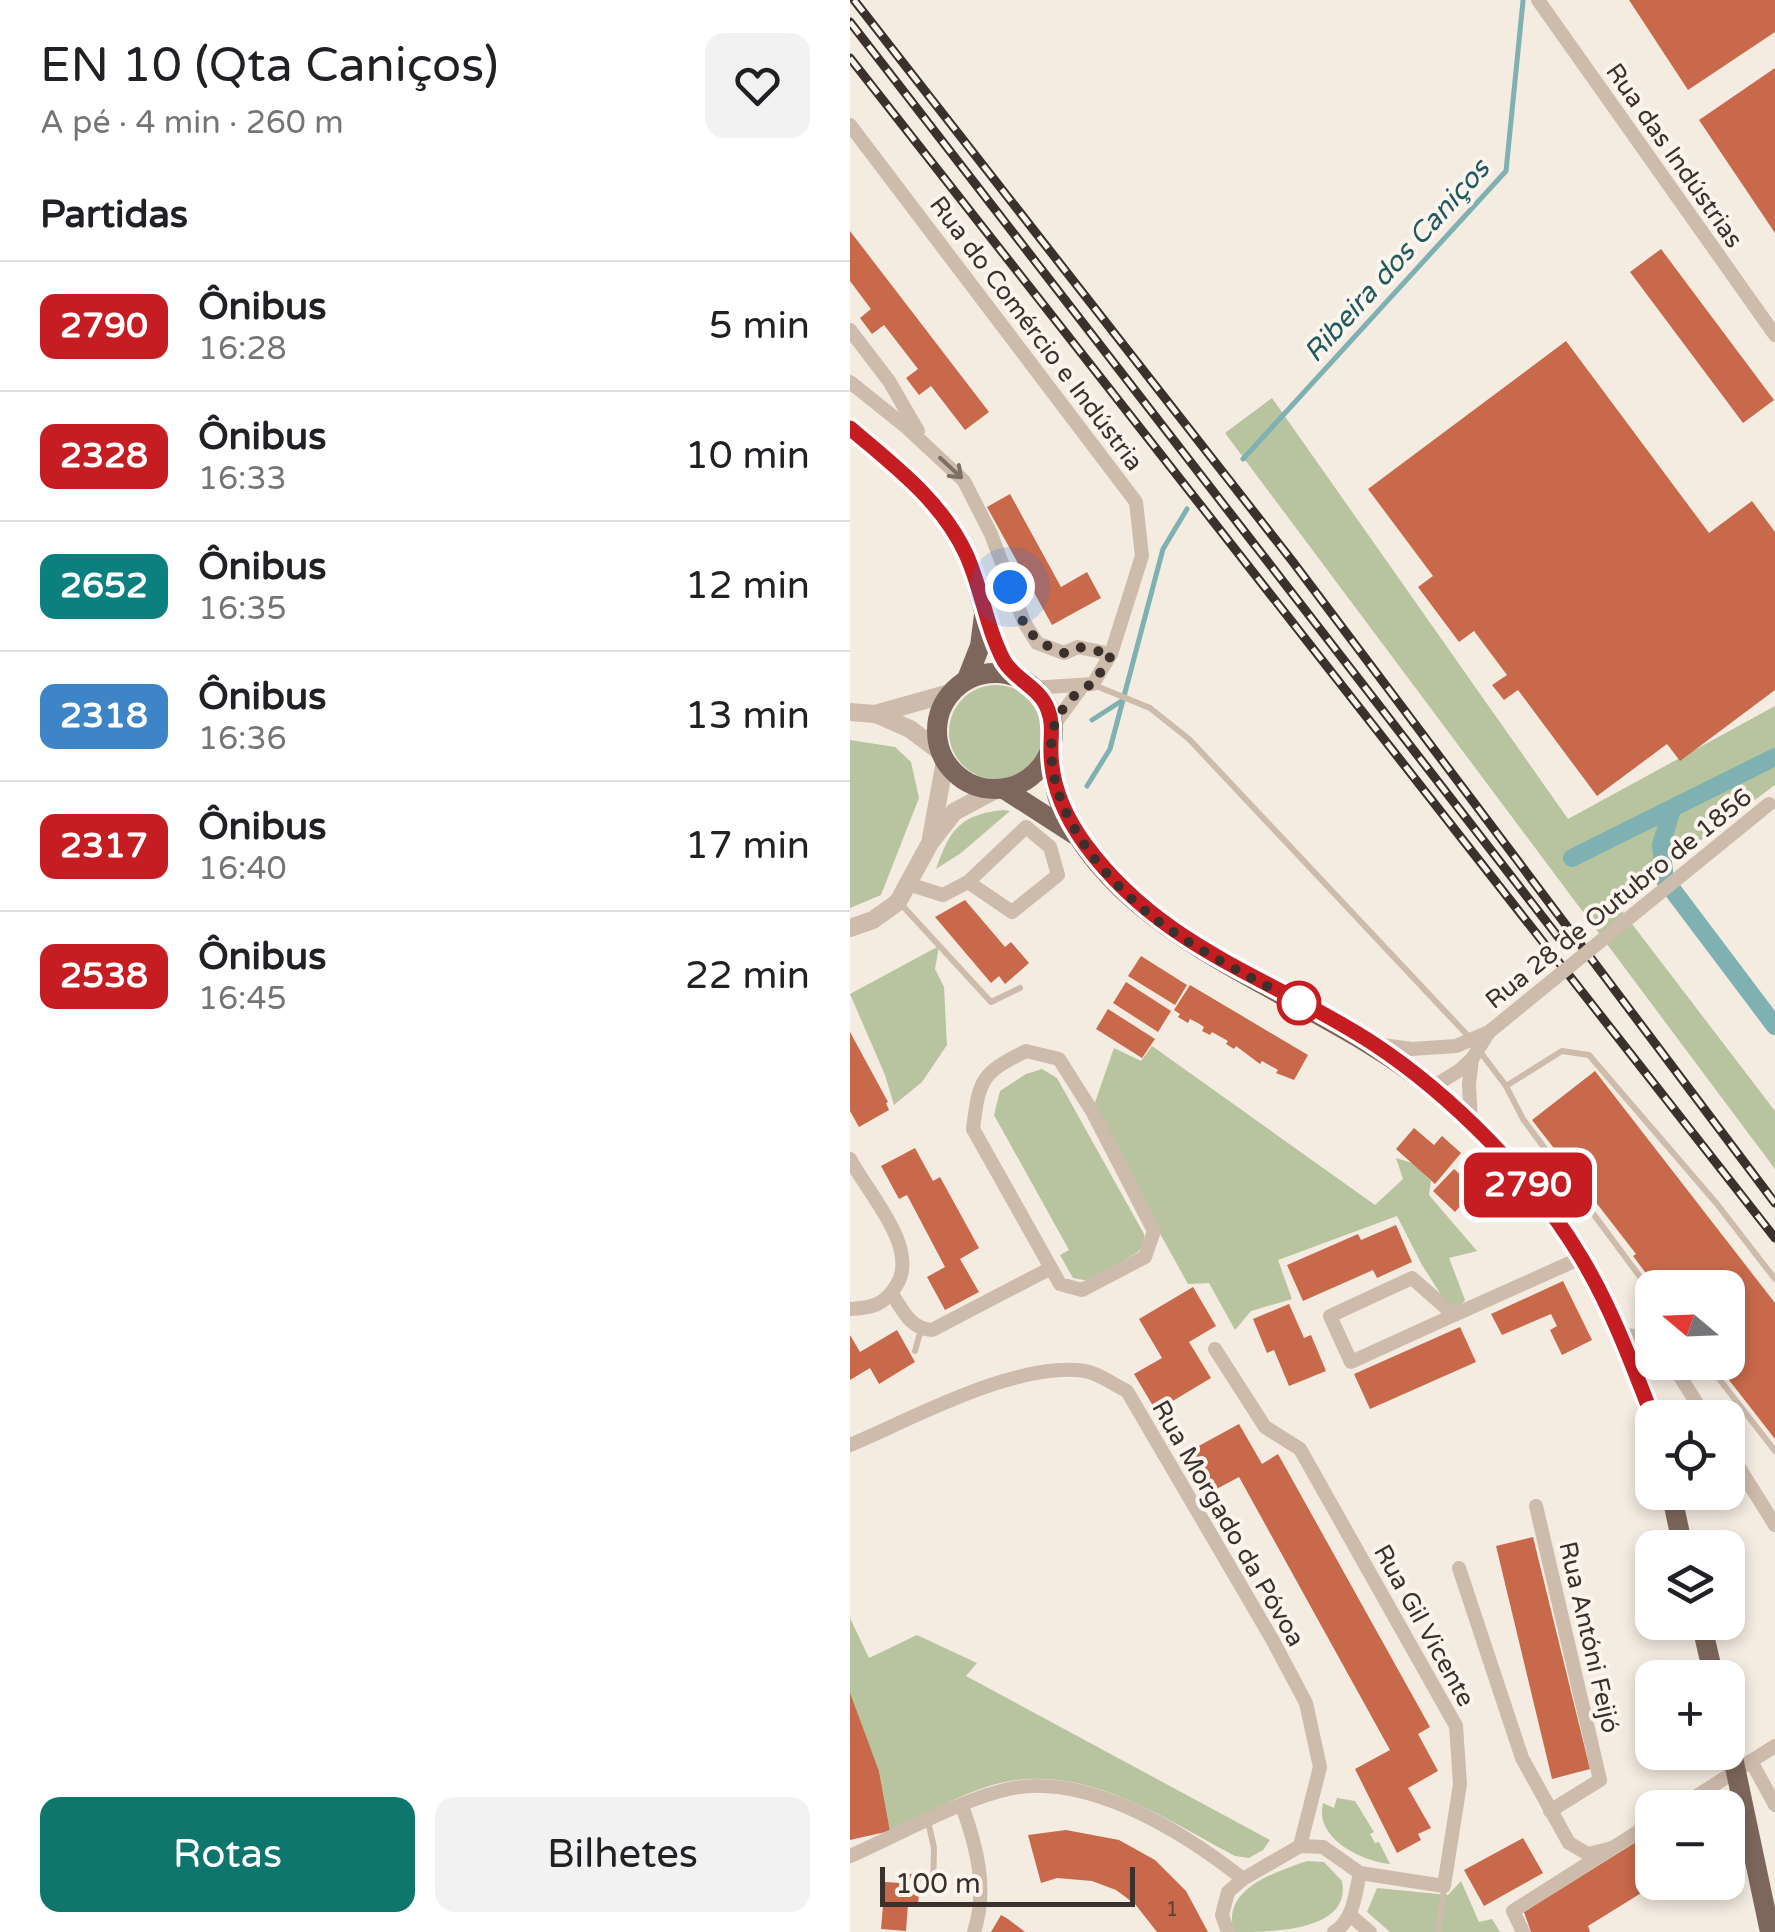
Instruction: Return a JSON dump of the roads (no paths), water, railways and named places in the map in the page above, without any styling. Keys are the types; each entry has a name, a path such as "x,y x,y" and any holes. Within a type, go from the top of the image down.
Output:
{"main road":[{"path":"850,428 936,505 966,554 984,613 1012,675"},
{"path":"967,679 980,646 984,613"},
{"path":"1050,748 1040,769 1022,783 1000,789 977,787 957,776 942,755 939,714 950,694 967,679 990,672 1012,675 1032,688 1047,704 1053,726 1050,748 1058,799 1083,842 1118,885 1159,922 1373,1044 1471,1124 1538,1197 1582,1258 1621,1334 1646,1400"},
{"path":"1000,789 1041,810 1083,842"},
{"path":"1745,1770 1770,1932"}],"street":[{"name":"Rua das Indústrias","path":"1538,0 1775,335"},
{"name":"Rua do Comércio e Indústria","path":"850,124 1136,502 1142,556 1112,654 1053,726"},
{"path":"850,330 889,381 926,445"},
{"path":"850,382 964,481 1036,643 1064,653 1078,647 1112,654"},
{"path":"1032,688 1087,686"},
{"path":"875,714 950,694"},
{"path":"850,712 875,714 910,729 942,755 930,843"},
{"path":"850,928 872,920 898,902 930,843 954,812 1000,789"},
{"name":"Rua 28 de Outubro de 1856","path":"1373,1044 1412,1050 1441,1048 1489,1032 1772,802"},
{"path":"908,884 943,894 968,882 1026,827 1050,847 1058,875 1012,912 968,882"},
{"name":"Rua 28 de Outubro de 1856","path":"1431,1088 1472,1059 1489,1032"},
{"path":"1026,1051 1059,1059 1092,1111 1154,1231 1145,1256 1082,1290 1060,1284 1051,1268 974,1130 976,1101 992,1068 1026,1051"},
{"name":"Rua 28 de Outubro de 1856","path":"1471,1124 1472,1059"},
{"path":"850,1309 886,1302 904,1276 900,1244 851,1162"},
{"path":"1454,1315 1412,1278 1330,1316 1352,1362 1582,1258"},
{"path":"892,1294 911,1323 921,1330 932,1330 1051,1268"},
{"path":"1621,1334 1635,1336"},
{"name":"Rua Gil Vicente","path":"1215,1349 1265,1427 1300,1449 1456,1726 1460,1784 1444,1886"},
{"name":"Rua Morgado da Póvoa","path":"850,1445 973,1393 1042,1369 1089,1372 1127,1391 1306,1703 1320,1767 1300,1846"},
{"path":"1745,1477 1775,1524"},
{"name":"Rua Antóni Feijó","path":"1536,1506 1600,1780 1550,1811"},
{"path":"1458,1568 1522,1758 1550,1811 1569,1844 1588,1854 1612,1848"},
{"path":"1745,1765 1775,1746"},
{"path":"1745,1767 1775,1805"},
{"path":"1706,1790 1738,1770"},
{"path":"850,1856 962,1806 1014,1788 1073,1788 1152,1818 1244,1879"},
{"path":"962,1806 975,1841 980,1873 981,1898 974,1932"},
{"path":"1523,1932 1513,1911 1635,1834"},
{"path":"1228,1932 1222,1915 1228,1892 1300,1846 1323,1847 1360,1873 1444,1886"},
{"path":"1334,1932 1342,1928 1350,1915 1360,1873"},
{"path":"1350,1915 1370,1932"}],"lane":[{"path":"1087,686 1132,698 1189,739 1459,1024 1635,1270"},
{"path":"898,902 992,1002 1020,988"},
{"path":"1506,1086 1562,1051 1588,1055 1718,1204 1775,1279"},
{"path":"915,1351 921,1330"},
{"path":"1720,1380 1775,1451"},
{"path":"926,1890 932,1890 934,1867 928,1821"},
{"path":"1438,1932 1444,1886"}],"waterway":[{"name":"Ribeira dos Caniços","path":"1243,459 1506,171 1523,1"},
{"name":"Ribeira dos Caniços","path":"1087,786 1110,749 1163,549 1187,509"},
{"path":"1092,720 1123,700"},
{"path":"1572,858 1775,757"},
{"path":"1672,809 1661,845 1665,880 1775,1026"}],"railway":[{"path":"854,0 1293,562 1775,1203"},
{"path":"850,22 1559,938"},
{"path":"850,58 1775,1238"}]}
